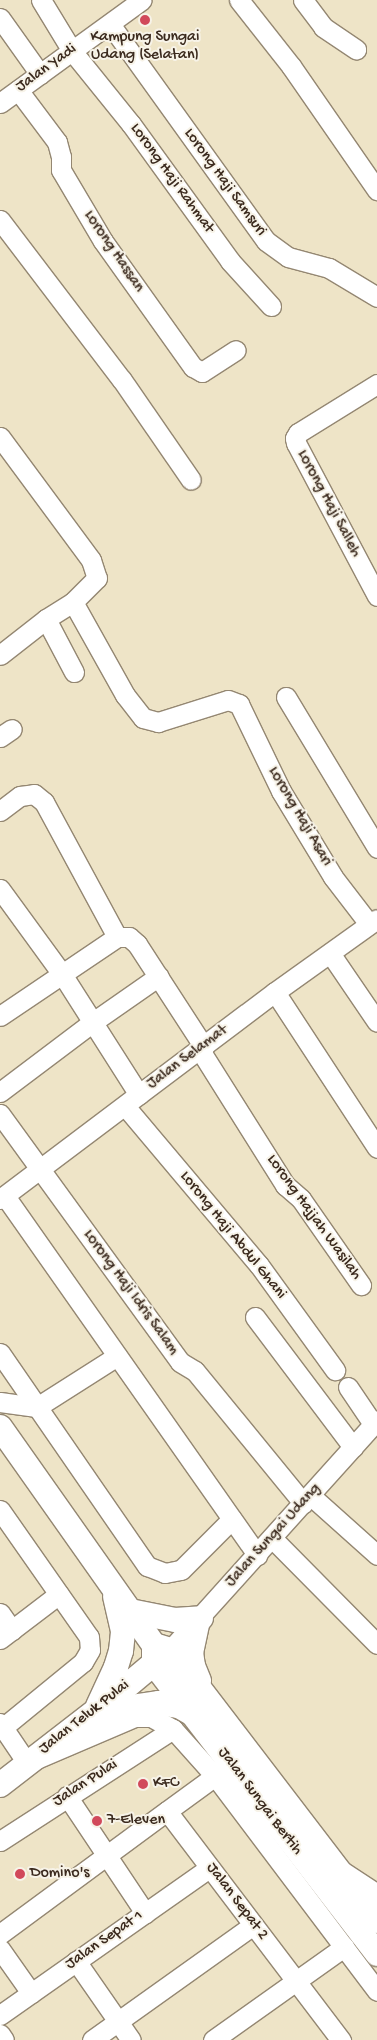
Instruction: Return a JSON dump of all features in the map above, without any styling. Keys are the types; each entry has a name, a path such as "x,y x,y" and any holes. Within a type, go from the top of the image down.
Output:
{"main road":[{"name":"Jalan Sungai Bertih","path":"0,1427 159,1653 377,1954"},
{"path":"95,1712 116,1667 121,1650 123,1631 113,1586"},
{"path":"95,1712 158,1703 178,1706 199,1706 191,1652 200,1619 175,1620 130,1611"},
{"name":"Jalan Teluk Pulai","path":"0,1785 95,1712 159,1653"},
{"name":"Jalan Sungai Bertih","path":"199,1706 332,1865 377,1922"}],"street":[{"name":"Lorong Haji Rahmat","path":"41,0 72,51 131,124 230,261 271,306"},
{"name":"Jalan Yadi","path":"0,103 142,0"},
{"path":"239,0 291,66 377,190"},
{"path":"303,0 323,27 356,49"},
{"path":"0,18 40,74"},
{"name":"Lorong Haji Samsuri","path":"110,24 266,241 288,257 329,268 377,297"},
{"name":"Lorong Hassan","path":"18,90 57,142 61,157 61,170 104,241 193,367 202,372 236,350"},
{"path":"0,220 122,380 191,480"},
{"name":"Lorong Haji Salleh","path":"377,384 298,433 296,438 296,444 377,596"},
{"path":"0,437 91,560 97,578 73,602 46,619 0,655"},
{"name":"Lorong Haji Asari","path":"73,602 125,695 143,718 158,722 228,700 239,704 281,791 333,877 373,921"},
{"path":"46,619 74,672"},
{"path":"286,697 377,848"},
{"path":"0,810 20,796 34,794 44,802 117,937 62,974 2,1010"},
{"name":"Lorong Haji Abdul Ghani","path":"0,889 62,974 93,1022 132,1100 259,1266 335,1370"},
{"name":"Jalan Selamat","path":"2,1198 275,992 373,921"},
{"name":"Lorong Hajjah Wasilah","path":"117,937 129,937 137,944 159,976 285,1186 301,1200 362,1285"},
{"path":"330,953 377,1022"},
{"path":"0,1092 93,1022 159,976"},
{"path":"275,992 377,1148"},
{"name":"Lorong Haji Idris Salam","path":"0,1114 180,1362 195,1371 307,1499 377,1556"},
{"path":"2,1198 117,1356 257,1555"},
{"path":"255,1317 353,1447"},
{"path":"0,1353 36,1408 148,1566 165,1573 181,1570 232,1519"},
{"path":"0,1402 36,1408 117,1356"},
{"path":"348,1387 374,1429"},
{"name":"Jalan Sungai Udang","path":"159,1653 200,1619 353,1447 374,1429"},
{"path":"0,1510 89,1637 90,1650 83,1662 1,1727 27,1763 135,1717 152,1717 173,1729 215,1776 377,1991"},
{"path":"272,1538 377,1644"},
{"path":"0,1613 6,1634 59,1594"},
{"name":"Jalan Pulai","path":"0,1841 173,1729"},
{"path":"0,1934 215,1776"},
{"path":"67,1796 145,1913"},
{"name":"Jalan Sepat 2","path":"167,1812 341,2040"},
{"path":"332,1865 377,1894"},
{"name":"Jalan Sepat 1","path":"0,2015 209,1868"},
{"path":"92,2040 253,1925"},
{"path":"213,2040 344,1947"},
{"path":"0,1949 31,1993"},
{"path":"76,1961 131,2040"},
{"path":"0,2034 4,2040"}],"place":[{"name":"Kampung Sungai Udang (Selatan)","path":"145,20"},
{"name":"KFC","path":"143,1784"},
{"name":"7-Eleven","path":"97,1821"},
{"name":"Domino's","path":"20,1874"}]}
